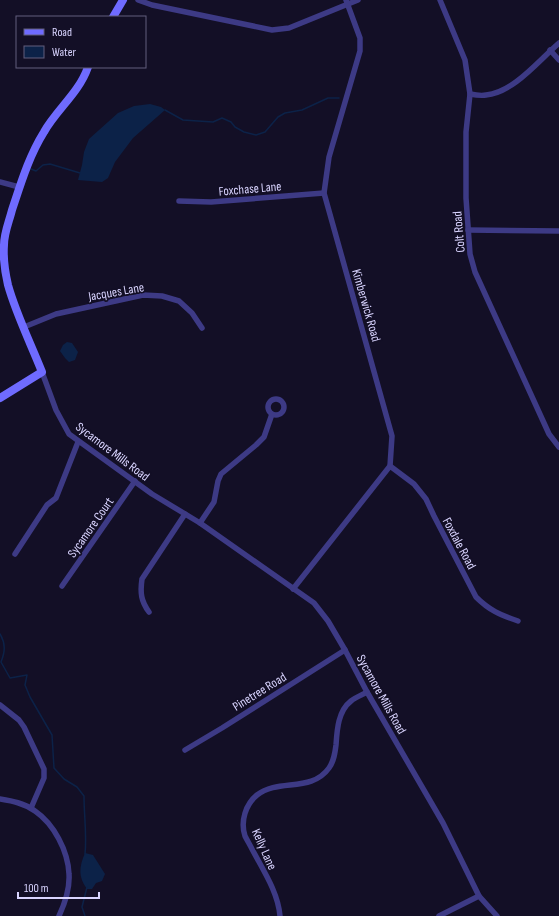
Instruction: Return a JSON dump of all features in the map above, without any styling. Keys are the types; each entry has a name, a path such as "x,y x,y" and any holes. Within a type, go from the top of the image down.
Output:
{"street":[{"path":"114,16 123,0"},
{"path":"138,0 272,30 289,28 347,2 358,0"},
{"name":"Colt Road","path":"440,0 465,60 470,94 466,132 466,198 470,254 475,272 549,434 559,447"},
{"name":"Kimberwick Road","path":"347,2 360,38 360,51 329,157 324,193 392,436 390,466"},
{"path":"470,94 486,95 505,89 517,82 559,43"},
{"path":"550,50 559,60"},
{"path":"0,398 42,372 8,285 4,245 6,228 19,187 40,139 49,122 75,92 84,78 88,68"},
{"path":"0,182 19,187"},
{"name":"Foxchase Lane","path":"179,201 211,202 324,193"},
{"path":"468,230 559,230"},
{"name":"Jacques Lane","path":"24,327 56,314 143,295 162,296 179,301 192,313 202,328"},
{"name":"Sycamore Mills Road","path":"42,372 56,410 64,426 69,434 78,442 200,523 314,603 328,621 367,692 443,823 479,896 497,916"},
{"path":"200,523 214,502 218,481 221,474 264,437 272,414"},
{"path":"15,554 47,505 56,498 78,442"},
{"path":"293,588 390,466"},
{"name":"Foxdale Road","path":"390,466 414,484 426,499 476,597 486,607 502,616 518,621"},
{"name":"Sycamore Court","path":"62,586 135,481"},
{"path":"149,612 143,603 140,592 142,580 185,514"},
{"name":"Pinetree Road","path":"185,750 345,650"},
{"name":"Kelly Lane","path":"280,916 278,903 274,893 245,835 243,823 246,809 252,798 262,791 275,787 300,785 321,777 329,768 335,756 338,726 341,714 350,701 367,692"},
{"path":"0,705 19,720 44,769 44,778 31,808"},
{"path":"0,799 19,802 31,808 47,821 58,837 65,854 69,873 68,890 63,909 59,916"},
{"path":"439,916 479,896"}],"water":[{"path":"150,104 161,107 165,110 133,138 115,162 108,178 102,182 78,180 84,152 89,139 118,113 134,106"},
{"path":"67,342 72,343 78,352 75,360 69,362 60,351 63,345"},
{"path":"85,853 93,855 105,874 102,881 96,883 92,889 87,889 84,885 80,872"}],"waterway":[{"path":"165,110 183,120 213,122 222,118 231,122 235,127 244,132 256,135 265,132 278,117 285,113 302,110 328,98 339,98"},
{"path":"31,169 36,171 43,165 50,164 80,173"},
{"path":"0,634 4,648 1,662 10,678 27,675 25,685 30,697 52,735 54,768 64,779 77,787 84,796 86,840 85,854"},
{"path":"85,916 82,907 87,887"}]}
